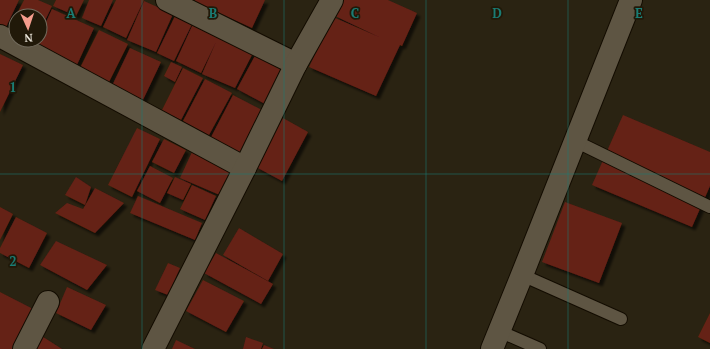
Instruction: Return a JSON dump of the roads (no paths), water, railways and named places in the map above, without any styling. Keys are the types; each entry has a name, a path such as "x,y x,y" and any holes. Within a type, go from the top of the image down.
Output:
{"street":[{"path":"167,0 296,64"},
{"path":"153,349 296,64 332,0"},
{"path":"495,340 631,0"},
{"path":"0,36 245,168"},
{"path":"24,349 48,302"}],"lane":[{"path":"575,141 710,207"},
{"path":"522,275 621,319"},
{"path":"495,340 540,349"}]}
